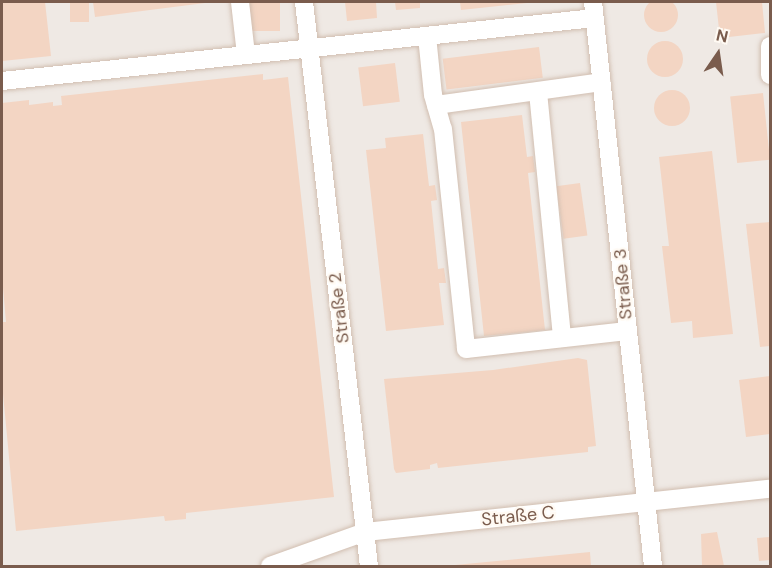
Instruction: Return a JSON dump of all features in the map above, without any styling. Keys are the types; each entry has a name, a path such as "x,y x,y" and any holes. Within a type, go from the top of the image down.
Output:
{"lane":[{"path":"240,2 246,55"},
{"name":"Straße 2","path":"304,2 369,567"},
{"path":"2,81 427,36 594,10"},
{"name":"Straße 3","path":"594,10 653,567"},
{"path":"427,36 436,105 443,129 466,349 627,331"},
{"path":"771,46 768,47 771,75"},
{"path":"436,105 602,82"},
{"path":"538,92 562,338"},
{"name":"Straße C","path":"270,567 365,532 771,489"}],"shaded area":[{"path":"2,2 770,2 770,566 2,566"}],"building":[{"path":"661,-2 673,3 678,15 673,27 661,32 649,27 644,15 649,3"},
{"path":"2,2 45,2 51,56 2,61"},
{"path":"70,2 89,2 89,22 70,22"},
{"path":"93,2 205,2 205,3 95,17"},
{"path":"248,2 280,2 280,31 248,31"},
{"path":"345,2 376,2 377,18 347,21"},
{"path":"395,2 420,2 420,8 396,10"},
{"path":"460,2 527,2 527,3 461,10"},
{"path":"716,2 762,2 765,33 720,38"},
{"path":"665,41 678,46 683,59 678,72 665,77 652,72 647,59 652,46"},
{"path":"539,47 543,78 447,90 443,59"},
{"path":"395,63 400,102 363,106 358,68"},
{"path":"263,74 263,80 288,77 334,497 186,513 186,519 165,521 164,516 16,531 2,383 2,322 6,322 2,276 2,103 29,100 29,105 53,102 53,106 62,105 61,96"},
{"path":"672,90 685,95 690,108 685,121 672,126 659,121 654,108 659,95"},
{"path":"763,93 770,160 737,163 730,96"},
{"path":"522,115 527,157 533,156 535,172 528,173 545,330 484,336 461,122"},
{"path":"423,134 429,186 435,185 437,200 431,201 438,269 444,268 446,283 439,283 444,325 386,331 366,150 386,148 385,138"},
{"path":"712,151 733,334 693,338 692,321 671,323 662,246 669,246 659,157"},
{"path":"580,183 587,235 564,239 556,186"},
{"path":"770,222 770,346 760,347 746,224"},
{"path":"578,358 587,360 596,446 588,447 588,452 438,468 437,463 430,465 430,469 396,473 384,379 493,370"},
{"path":"770,376 770,434 746,437 739,380"},
{"path":"717,532 724,566 702,566 701,534"},
{"path":"770,537 770,560 759,561 757,538"},
{"path":"590,552 591,566 455,566 455,565"}]}
